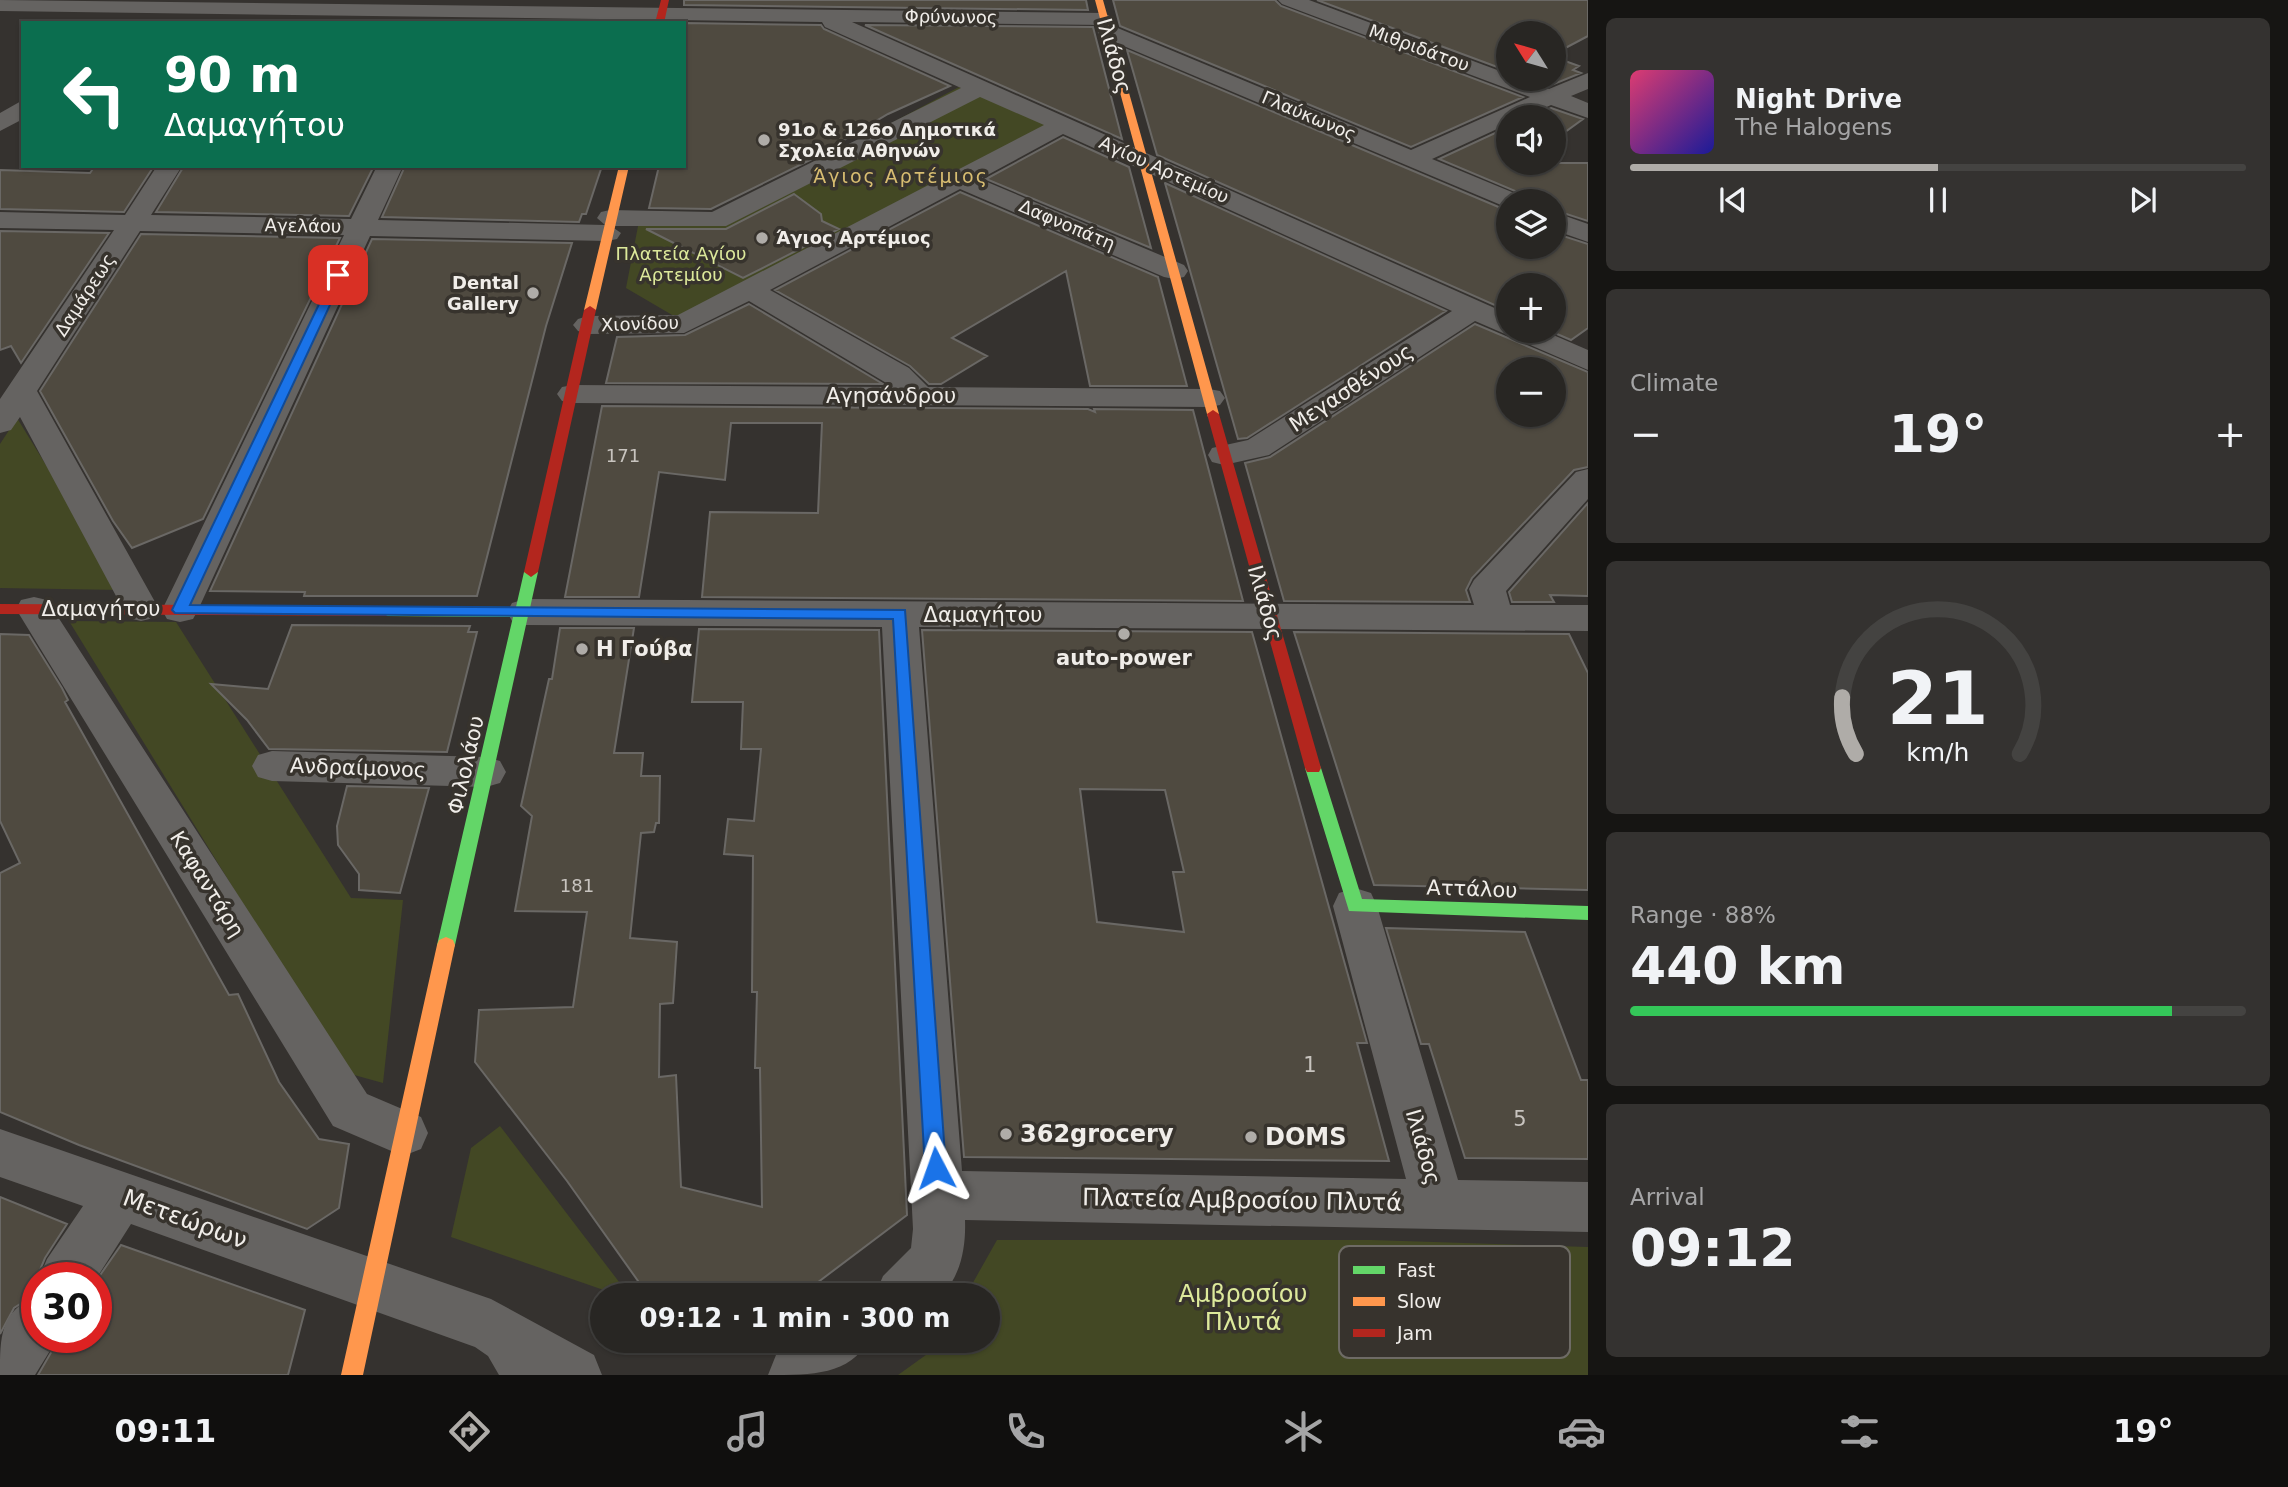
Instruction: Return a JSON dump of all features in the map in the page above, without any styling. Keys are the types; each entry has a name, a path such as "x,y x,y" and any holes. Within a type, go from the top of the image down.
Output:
{"street":[{"name":"Μιθριδάτου","path":"1289,0 1588,111"},
{"name":"Φρύνωνος","path":"0,5 819,16 875,8 1103,17"},
{"path":"137,21 155,7"},
{"name":"Αγίου Αρτεμίου","path":"819,16 1496,320"},
{"name":"Γλαύκωνος","path":"1103,17 1411,159 1496,195"},
{"name":"Ιλιάδος","path":"1103,17 1268,616 1355,906 1439,1204"},
{"path":"1411,159 1588,80"},
{"path":"608,225 717,220 981,88"},
{"path":"0,124 21,108"},
{"name":"Χιονίδου","path":"588,326 684,324 1063,125"},
{"name":"Δαμάρεως","path":"0,423 169,168"},
{"path":"180,610 389,168"},
{"name":"Φιλολάου","path":"352,1375 403,1133 525,612 608,225 623,168"},
{"name":"Δαφνοπάτη","path":"960,180 1174,271"},
{"name":"Αγελάου","path":"0,220 361,228 608,225"},
{"path":"1566,225 1588,234"},
{"path":"751,291 898,373 920,396"},
{"name":"Μεγασθένους","path":"1224,455 1258,448 1474,310"},
{"path":"1547,343 1588,361"},
{"path":"22,392 141,609"},
{"name":"Αγησάνδρου","path":"573,394 1209,398"},
{"path":"1496,618 1487,589 1588,479"},
{"name":"Δαμαγήτου","path":"17,609 1588,618"},
{"name":"Καφαντάρη","path":"17,609 350,1110 403,1133"},
{"path":"900,614 938,1195 938,1256 928,1275 918,1283"},
{"name":"Ανδραίμονος","path":"272,766 486,772"},
{"name":"Αττάλου","path":"1355,906 1588,913"},
{"name":"Μετεώρων","path":"0,1153 370,1285"},
{"name":"Πλατεία Αμβροσίου Πλυτά","path":"938,1195 1588,1207"},
{"path":"77,1262 120,1196"},
{"path":"370,1285 491,1326 519,1356 575,1375"},
{"path":"2,1375 21,1346"},
{"path":"796,1375 825,1353"}],"green space":[{"name":"Πλατεία Αγίου Αρτεμίου","path":"959,87 1058,130 679,319 626,288 640,216 715,217"},
{"path":"17,418 123,590 0,588 0,444"},
{"path":"69,621 176,622 351,898 403,900 383,1083 347,1073"},
{"path":"500,1126 620,1283 590,1283 590,1285 451,1237 471,1148"},
{"name":"Αμβροσίου Πλυτά","path":"997,1240 1372,1240 1557,1246 1339,1246 1339,1358 1570,1358 1570,1246 1588,1247 1588,1375 898,1375 929,1353 1000,1353 1000,1283 973,1283"}],"building":[{"path":"684,0 1086,0 1088,10 684,5"},
{"path":"1113,0 1275,0 1281,6 1496,87 1496,91 1507,91 1523,97 1505,105 1496,105 1496,109 1411,147 1120,26"},
{"path":"1317,0 1588,0 1588,36 1566,48 1566,21 1496,21 1496,67"},
{"path":"686,23 821,25 824,29 950,86 888,114 810,160 711,209 649,208 659,168 686,168"},
{"path":"865,25 1093,27 1122,139"},
{"path":"1127,50 1496,206 1496,259 1566,259 1566,237 1588,244 1588,328 1571,340 1566,338 1566,273 1496,273 1496,306 1157,155"},
{"path":"1566,61 1579,66 1573,70 1581,73 1566,79"},
{"path":"1566,113 1583,119 1566,131"},
{"path":"1496,133 1496,175 1566,175 1566,163 1588,163 1588,221 1566,214 1566,189 1510,189 1439,159"},
{"path":"1063,137 1129,167 1151,248 986,179"},
{"path":"94,168 153,168 124,212 0,209 0,170 90,173"},
{"path":"183,168 373,168 349,216 156,212"},
{"path":"404,168 601,168 586,214 582,214 579,222 382,217"},
{"path":"1165,183 1446,311 1247,438 1238,439"},
{"path":"960,192 1158,277 1187,386 1090,386 1066,271 952,338 987,356 941,384 929,384 910,366 775,290"},
{"name":"Άγιος Αρτέμιος","path":"794,194 821,214 822,221 839,229 743,278 646,229 726,229"},
{"path":"0,231 109,233 21,363 11,346 0,350"},
{"path":"141,234 340,238 203,519 132,548 113,521 40,391"},
{"path":"372,239 572,243 546,326 477,596 304,596 305,592 210,591"},
{"path":"749,304 883,384 606,383 617,337 685,335"},
{"path":"1475,324 1496,333 1496,343 1520,343 1553,357 1496,357 1496,427 1566,427 1566,363 1588,372 1588,467 1574,470 1472,578 1466,590 1470,602 1284,601 1245,463 1270,457"},
{"path":"602,406 1088,409 1095,412 1094,409 1193,410 1243,601 702,597 710,512 818,513 822,423 731,423 725,480 659,472 639,597 565,597"},
{"path":"1588,503 1588,596 1550,595 1554,602 1512,602 1509,592"},
{"path":"292,625 470,626 468,632 477,632 447,752 269,749 247,720 211,684 268,689"},
{"path":"560,628 634,628 614,753 643,753 641,776 660,776 659,823 656,823 654,832 641,833 630,938 677,942 673,1003 660,1004 659,1077 676,1075 681,1187 762,1207 760,1068 755,1068 757,992 752,992 753,856 724,854 728,819 754,821 761,749 741,749 743,702 692,702 699,629 879,630 907,1215 817,1283 639,1283 567,1181 475,1062 479,1010 573,1007 587,912 515,911 532,816 521,806 549,679 552,679"},
{"path":"922,630 1252,632 1367,1043 1357,1043 1389,1161 964,1157","holes":["1080,789 1165,790 1184,872 1173,872 1184,932 1097,922"]},
{"path":"1294,632 1569,634 1588,673 1588,890 1374,885"},
{"path":"0,634 29,635 62,688 68,700 65,702 229,995 238,994 279,1082 319,1139 349,1144 339,1208 307,1229 79,1145 0,1112 0,873 20,863 0,821"},
{"path":"347,786 429,788 400,893 359,890 359,874 338,845 337,826"},
{"path":"1386,928 1525,932 1581,1080 1588,1080 1588,1159 1465,1158 1429,1044 1421,1044"},
{"path":"0,1197 67,1224 43,1262 21,1262 21,1303 14,1308 0,1334"},
{"path":"121,1245 305,1310 288,1375 38,1375 51,1353 112,1353 112,1262 109,1262"}],"traffic: fast":[{"path":"446,945 531,572"},
{"path":"386,611 525,612"},
{"path":"1313,768 1355,906 1588,913"}],"traffic: slow":[{"path":"1099,0 1213,414"},
{"path":"590,310 624,168"},
{"path":"352,1375 446,945"}],"traffic: jam":[{"path":"660,21 665,0"},
{"path":"531,572 590,310"},
{"path":"1213,414 1313,768"},
{"path":"0,609 386,611"}],"place":[{"name":"91ο & 126ο Δημοτικά Σχολεία Αθηνών","path":"764,140"},
{"name":"Άγιος Αρτέμιος","path":"762,238"},
{"name":"Dental Gallery","path":"533,293"},
{"name":"auto-power","path":"1124,634"},
{"name":"Η Γούβα","path":"582,649"},
{"name":"362grocery","path":"1006,1134"},
{"name":"DOMS","path":"1251,1137"}],"district":[{"name":"Άγιος Αρτέμιος","path":"901,176"}],"route":[{"path":"338,275 180,610 900,614 936,1168"}]}
